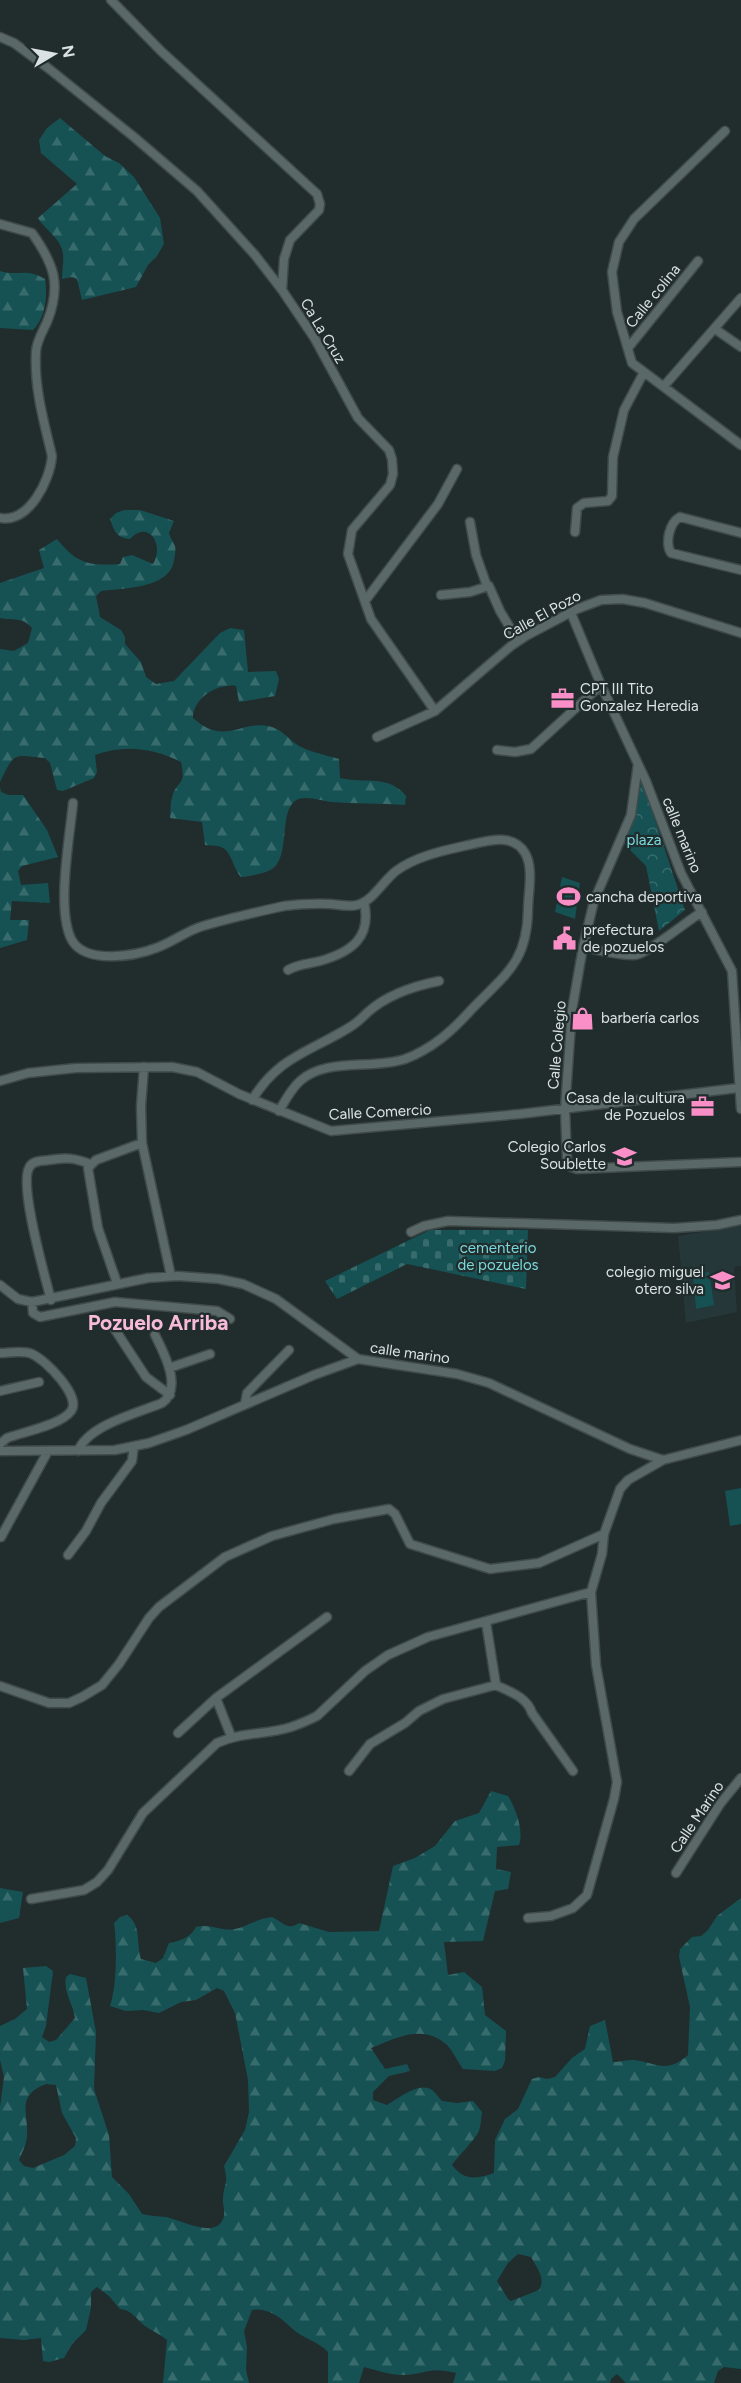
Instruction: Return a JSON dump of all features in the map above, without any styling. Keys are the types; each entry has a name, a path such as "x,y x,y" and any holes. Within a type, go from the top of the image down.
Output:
{"street":[{"path":"111,0 161,51 317,194 319,210 290,240 284,259 282,290"},
{"name":"Ca La Cruz","path":"0,37 14,43 48,69 134,137 197,191 255,255 282,290 315,339 358,418 389,450 393,474 390,485 352,531 348,554 371,619 435,711"},
{"path":"725,131 634,219 619,242 612,272 617,312 632,363 741,445"},
{"path":"0,224 32,233 53,267 56,293 36,348 36,380 52,456 51,467 45,481 23,512 9,519 0,518"},
{"name":"Calle colina","path":"628,348 698,261"},
{"path":"664,386 741,298"},
{"path":"715,329 741,347"},
{"path":"575,532 577,508 584,503 608,501 612,496 613,458 624,410 644,372"},
{"path":"364,601 438,504 457,469"},
{"path":"741,533 680,517 671,526 668,542 671,554 741,570"},
{"path":"470,522 476,555 488,586 500,611 519,641"},
{"path":"441,595 470,592 488,586"},
{"name":"Calle El Pozo","path":"377,737 435,711 519,641 577,609 602,600 622,599 645,603 741,633"},
{"name":"calle marino","path":"572,613 601,685 638,764 681,873 732,971 741,1109"},
{"path":"497,750 515,752 531,749 601,685"},
{"name":"Calle Colegio","path":"638,764 631,815 594,901 583,947 572,1010 565,1109 567,1160 571,1167 577,1169 741,1162"},
{"path":"73,803 66,868 66,920 74,943 88,953 111,956 151,950 202,926 289,906 352,905 364,902 389,877 406,865 457,848 509,840 522,849 528,858 528,928 509,973 463,1020 436,1043 403,1060 330,1068 310,1074 296,1085 279,1111"},
{"path":"288,970 338,955 356,943 366,926 364,902"},
{"path":"583,947 634,955 646,952 675,928 702,912"},
{"path":"252,1100 263,1083 283,1064 352,1026 368,1012 396,994 439,981"},
{"path":"144,1067 141,1106 142,1143 171,1276"},
{"name":"Calle Comercio","path":"0,1081 28,1073 75,1068 172,1067 197,1072 252,1100 331,1131 565,1109 738,1088"},
{"path":"117,1283 93,1209 87,1172 90,1164 96,1160 142,1143"},
{"path":"51,1300 27,1190 29,1167 36,1162 60,1158 77,1159 90,1164"},
{"path":"411,1232 424,1226 448,1221 674,1228 717,1225 741,1220"},
{"path":"0,1285 18,1299 32,1302 51,1300 117,1283 171,1276 219,1279 254,1288 276,1299 358,1359"},
{"path":"32,1302 33,1313 40,1317 105,1303 124,1302 217,1311 230,1319"},
{"path":"112,1325 146,1377 170,1395"},
{"path":"78,1450 82,1442 93,1432 162,1403 170,1395 169,1368 155,1335"},
{"path":"245,1404 247,1393 289,1350"},
{"path":"0,1353 23,1352 37,1357 59,1378 72,1395 74,1402 70,1412 59,1420 7,1438 0,1444"},
{"path":"169,1368 210,1354"},
{"name":"calle marino","path":"0,1451 115,1450 134,1446 186,1430 314,1375 358,1359 457,1374 489,1383 630,1449 663,1460"},
{"path":"0,1391 39,1382"},
{"path":"528,1918 551,1916 573,1908 587,1895 614,1799 617,1782 596,1665 591,1592 602,1554 604,1534 623,1483 663,1460 741,1440"},
{"path":"68,1555 132,1461 134,1446"},
{"path":"1,1537 48,1451"},
{"path":"0,1686 48,1703 69,1703 82,1697 102,1685 119,1664 148,1618 159,1607 225,1557 272,1536 334,1519 389,1509 396,1514 410,1544 490,1569 539,1563 604,1534"},
{"path":"32,1899 84,1890 97,1882 108,1870 143,1813 216,1743 231,1736 290,1728 317,1716 364,1671 388,1655 428,1637 591,1592"},
{"path":"178,1733 216,1698 327,1617"},
{"path":"486,1622 496,1685"},
{"path":"349,1771 370,1744 405,1723 419,1711 443,1699 496,1685 522,1698 530,1705 532,1713 573,1771"},
{"path":"216,1698 231,1736"},
{"name":"Calle Marino","path":"676,1873 720,1803 741,1778"}],"shaded area":[{"path":"741,1225 741,1266 734,1267 737,1312 686,1323 678,1236"}],"green space":[{"path":"60,118 134,177 160,218 164,244 148,265 136,287 82,300 77,279 72,277 62,279 62,249 38,218 77,184 41,153 39,140 47,128"},
{"path":"0,271 27,273 45,279 45,306 33,330 0,328"},
{"path":"124,510 140,510 174,521 169,533 175,546 175,557 171,570 164,577 133,588 101,591 96,596 100,617 121,630 125,637 125,644 141,662 146,677 156,684 174,681 220,633 230,628 244,630 248,672 276,671 279,679 275,696 239,702 236,686 222,687 202,698 197,704 193,718 204,726 223,732 258,725 273,727 303,748 339,759 340,778 384,782 399,789 406,796 405,805 299,799 292,803 288,811 282,854 278,863 265,872 241,877 225,849 205,845 202,822 170,818 174,792 183,776 181,762 171,757 139,749 117,749 95,755 97,772 94,778 63,791 57,790 50,763 45,758 21,756 12,760 0,782 0,649 14,651 28,643 32,628 21,620 0,618 0,583 44,568 39,550 57,539 71,554 84,562 120,564 123,557 132,555 153,564 157,549 153,536 143,532 130,539 119,535 114,530 110,519 116,513"},
{"name":"plaza","path":"642,781 685,910 659,931 646,866 625,845"},
{"path":"0,787 1,792 8,795 23,795 47,830 58,857 22,866 18,871 21,885 48,883 50,903 12,901 10,920 29,920 27,940 0,948"},
{"name":"cancha deportiva","path":"562,877 580,883 575,919 555,912"},
{"name":"cementerio de pozuelos","path":"430,1230 528,1230 526,1289 407,1264 337,1299 325,1281"},
{"path":"709,1272 714,1305 696,1309 693,1274"},
{"path":"741,1488 741,1524 730,1526 725,1491"},
{"path":"491,1791 508,1796 516,1814 521,1833 519,1845 497,1847 496,1869 511,1872 508,1889 495,1891 483,1941 444,1942 448,1975 464,1972 482,1987 485,2015 506,2031 505,2061 502,2068 495,2071 463,2069 449,2047 438,2038 409,2034 371,2048 385,2069 407,2064 410,2071 389,2076 373,2092 373,2100 387,2105 415,2089 427,2088 442,2101 457,2103 473,2101 482,2112 479,2131 452,2165 461,2174 471,2177 482,2177 494,2173 495,2140 505,2119 518,2109 532,2079 555,2077 572,2058 585,2049 590,2026 605,2020 613,2062 633,2060 667,2066 688,2055 690,2007 679,1957 680,1949 692,1937 701,1936 717,1916 741,1898 741,2369 724,2367 718,2371 714,2383 626,2383 617,2374 610,2383 453,2383 456,2373 447,2371 434,2370 398,2375 364,2367 359,2383 328,2383 328,2352 299,2334 276,2315 265,2310 252,2310 244,2331 249,2383 163,2383 167,2340 145,2326 131,2313 120,2309 97,2287 91,2292 91,2308 86,2330 72,2344 64,2358 49,2362 43,2361 41,2338 24,2340 0,2338 0,2107 4,2077 0,2060 0,2026 15,2019 27,2009 23,1968 46,1966 53,1971 46,2026 42,2037 49,2042 56,2040 75,2018 66,1987 66,1977 70,1974 86,1978 96,2032 94,2089 109,2135 112,2177 129,2194 142,2214 165,2217 204,2228 218,2226 224,2215 223,2198 226,2180 224,2166 245,2130 249,2112 248,2080 235,2013 224,1991 217,1988 196,2000 181,2002 159,2013 143,2010 126,2011 110,2006 116,1965 114,1923 120,1917 127,1915 132,1919 137,1929 141,1959 156,1963 163,1958 169,1943 185,1938 196,1927 201,1926 235,1929 272,1917 288,1926 299,1923 329,1932 379,1931 393,1866 415,1858 435,1846 455,1821 479,1813","holes":["46,2084 56,2085 62,2113 76,2138 75,2146 64,2155 33,2168 24,2166 19,2160 27,2137 26,2106 30,2094","518,2254 531,2257 542,2281 539,2290 511,2301 497,2281 508,2263"]},
{"path":"0,1888 23,1892 19,1918 0,1923"}],"place":[{"name":"CPT III Tito Gonzalez Heredia","path":"562,698"},
{"name":"cancha deportiva","path":"568,897"},
{"name":"prefectura de pozuelos","path":"565,939"},
{"name":"barbería carlos","path":"583,1018"},
{"name":"Casa de la cultura de Pozuelos","path":"703,1107"},
{"name":"Colegio Carlos Soublette","path":"624,1156"},
{"name":"colegio miguel otero silva","path":"722,1281"}],"district":[{"name":"Pozuelo Arriba","path":"158,1323"}]}
